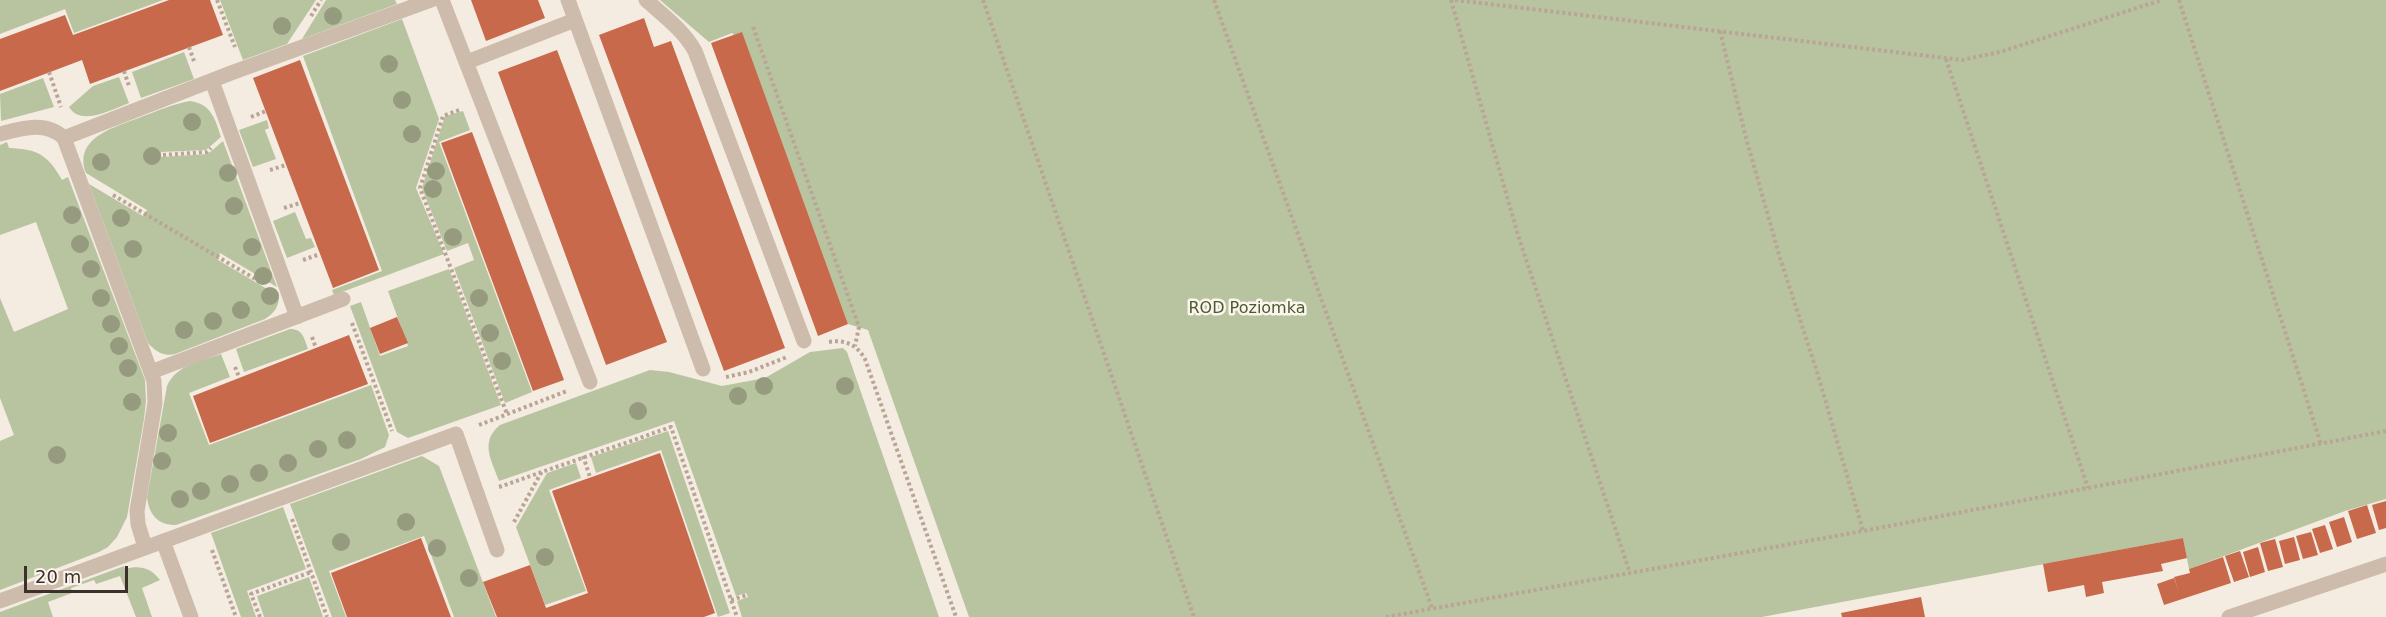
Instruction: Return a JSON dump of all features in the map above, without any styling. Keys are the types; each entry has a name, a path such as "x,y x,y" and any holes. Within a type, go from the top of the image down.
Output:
{"street":[{"path":"0,134 32,127 60,135 431,0"},
{"path":"442,0 590,382"},
{"path":"568,0 703,369"},
{"path":"645,0 676,26 695,51 806,345"},
{"path":"467,62 575,20"},
{"path":"212,81 297,317"},
{"path":"60,135 77,174 154,381 156,403 137,511 138,525 145,547"},
{"path":"151,372 343,299"},
{"path":"0,601 456,434 497,550"},
{"path":"163,541 191,617"},
{"path":"2229,617 2386,564"}],"path":[{"path":"217,0 244,69"},
{"path":"982,0 1194,617"},
{"path":"1214,0 1432,608"},
{"path":"1630,573 1518,235 1453,0 1962,60 2000,52 2162,0"},
{"path":"2179,0 2321,444"},
{"path":"753,27 859,327 855,346"},
{"path":"1720,32 1746,138 1777,247 1818,375 1863,531"},
{"path":"1946,58 2088,488"},
{"path":"49,72 61,106 60,135"},
{"path":"482,102 443,116 420,188 507,414"},
{"path":"163,155 207,152 222,138 232,135"},
{"path":"77,174 291,300"},
{"path":"343,299 401,453"},
{"path":"703,369 716,377 735,376 806,345 837,341 855,346 865,359 956,617"},
{"path":"456,434 590,382"},
{"path":"478,495 543,470 671,427 735,616"},
{"path":"1386,617 1863,531 2386,431"},
{"path":"583,456 590,477"},
{"path":"497,550 543,470"},
{"path":"203,526 236,617"},
{"path":"297,534 327,617"},
{"path":"260,617 251,594 311,572"},
{"path":"731,600 747,595"}],"green space":[{"path":"0,0 163,0 74,33 65,9 0,34"},
{"path":"220,0 316,0 287,44 243,60"},
{"path":"326,0 395,0 397,4 302,39"},
{"name":"ROD Poziomka","path":"660,0 2386,0 2386,499 2345,511 2189,569 2183,538 1762,617 969,617 868,330 848,324 742,33 734,35 732,33 709,42"},
{"path":"402,19 439,119 416,188 444,254 334,295 332,290 382,271 303,56"},
{"path":"184,52 194,79 141,98 132,72"},
{"path":"119,77 129,103 98,115 89,116 74,113 69,107 93,86"},
{"path":"43,78 54,107 1,121 0,94"},
{"path":"190,101 203,105 211,113 221,137 206,150 161,152 161,157 208,154 223,141 277,287 220,253 218,260 279,296 279,300 275,309 265,319 175,354 167,355 156,351 148,343 89,184 143,216 147,210 86,173 84,161 86,150 99,135 165,108"},
{"path":"463,111 470,130 439,142 532,392 505,403 454,268 474,260 468,243 447,251 422,188 445,116"},
{"path":"267,120 269,128 265,130 276,159 253,167 239,130"},
{"path":"7,142 9,148 28,150 41,155 47,159 62,180 68,177 145,380 146,401 127,517 117,537 108,547 99,552 0,590 0,441 14,435 0,398 0,298 14,332 68,309 36,222 0,235 0,145"},
{"path":"295,212 306,239 311,238 315,247 287,258 273,221"},
{"path":"449,269 501,405 408,438 397,432 350,306 361,302 380,356 408,346 388,291"},
{"path":"290,329 300,332 308,349 244,372 236,349"},
{"path":"843,348 847,352 939,617 742,617 737,601 748,597 746,593 736,596 674,421 499,481 491,459 490,438 500,425 650,370 669,372 722,386 765,378 810,352"},
{"path":"221,354 230,377 189,393 209,445 371,385 389,435 385,447 361,459 176,525 159,521 152,514 147,497 167,386 176,373 183,368"},
{"path":"668,431 730,613 718,617 661,450 596,473 591,457"},
{"path":"422,456 439,466 496,617 454,617 424,536 329,571 346,617 332,617 290,504"},
{"path":"576,463 581,478 549,490 586,591 545,605 516,527 547,473"},
{"path":"283,507 306,569 247,591 256,617 241,617 211,533"},
{"path":"124,566 125,569 145,568 160,580 142,588 152,617 136,617 120,576 96,584 94,580 71,588 72,593 48,602 53,617 0,617 0,612"},
{"path":"309,577 323,617 264,617 257,596"}],"building":[{"path":"169,0 210,0 223,35 90,84 82,60 0,91 0,39 65,15 73,35"},
{"path":"471,0 538,0 545,18 486,41"},
{"path":"644,18 654,47 671,41 785,348 724,371 599,35"},
{"path":"742,32 848,324 818,336 711,43"},
{"path":"557,50 667,342 606,365 498,72"},
{"path":"300,60 379,270 333,288 253,78"},
{"path":"472,132 564,380 533,391 441,143"},
{"path":"397,317 408,343 380,354 370,328"},
{"path":"349,335 368,384 210,443 193,396"},
{"path":"660,453 715,613 704,617 497,617 483,582 530,565 546,608 588,593 552,491"},
{"path":"2386,501 2386,528 2379,530 2372,505"},
{"path":"2367,505 2376,533 2357,539 2348,511"},
{"path":"2344,517 2352,542 2337,547 2329,522"},
{"path":"2325,525 2333,549 2320,553 2312,529"},
{"path":"2311,532 2318,555 2303,559 2296,536"},
{"path":"2294,537 2300,560 2285,564 2279,541"},
{"path":"421,538 451,617 347,617 331,573"},
{"path":"2183,538 2187,558 2161,564 2163,571 2102,582 2104,593 2086,597 2084,585 2048,592 2043,564"},
{"path":"2275,539 2283,567 2268,571 2260,543"},
{"path":"2258,547 2265,572 2250,577 2243,552"},
{"path":"2240,551 2249,577 2234,582 2225,556"},
{"path":"2223,557 2231,583 2164,605 2157,584 2174,578 2179,592 2174,577 2190,573 2189,569"},
{"path":"1921,597 1925,617 1842,617 1841,613"}]}
